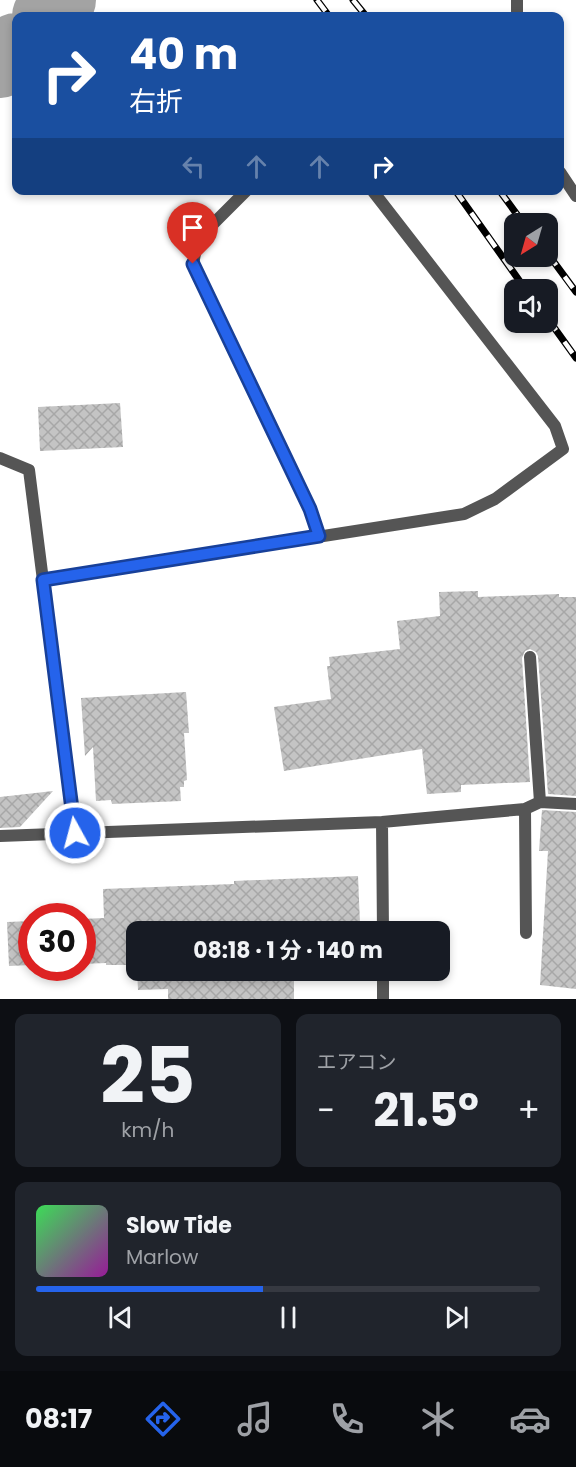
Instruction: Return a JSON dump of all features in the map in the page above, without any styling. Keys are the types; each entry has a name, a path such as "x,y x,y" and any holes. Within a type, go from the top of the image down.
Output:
{"street":[{"path":"564,178 576,196"},
{"path":"242,195 198,239 193,264 310,509 319,536"},
{"path":"43,580 464,514 495,499 563,449 555,426 376,195"},
{"path":"0,458 29,470 75,833"},
{"path":"530,657 540,802"},
{"path":"0,836 382,822 525,809 540,802 576,804"},
{"path":"525,809 526,933"},
{"path":"382,822 383,921"},
{"path":"383,981 383,999"}],"building":[{"path":"120,403 123,447 40,451 38,407"},
{"path":"478,591 478,597 559,594 559,597 576,597 576,796 548,794 538,656 530,649 525,651 522,658 530,782 461,785 461,792 427,794 422,749 284,771 274,707 331,699 327,666 330,666 329,657 400,649 397,621 440,616 439,592"},
{"path":"186,692 189,733 184,733 187,780 184,781 184,787 180,787 181,801 112,804 111,800 96,801 93,747 85,756 81,698"},
{"path":"53,791 20,827 0,828 0,797"},
{"path":"542,810 576,812 576,989 540,985 548,851 539,851"},
{"path":"358,876 360,921 126,921 126,965 96,963 96,918 104,918 103,889 234,884 234,881"},
{"path":"7,922 18,922 18,966 9,966"},
{"path":"138,981 294,981 294,999 168,999 168,989 138,990"}],"waterway":[{"path":"50,12 62,0"},
{"path":"0,64 12,51"}],"railway":[{"path":"317,0 326,12"},
{"path":"353,0 363,12"},
{"path":"459,195 518,279"},
{"path":"503,195 516,213"},
{"path":"558,267 576,292"},
{"path":"558,333 576,358"}],"route":[{"path":"75,833 43,580 319,536 310,509 193,264"}]}
